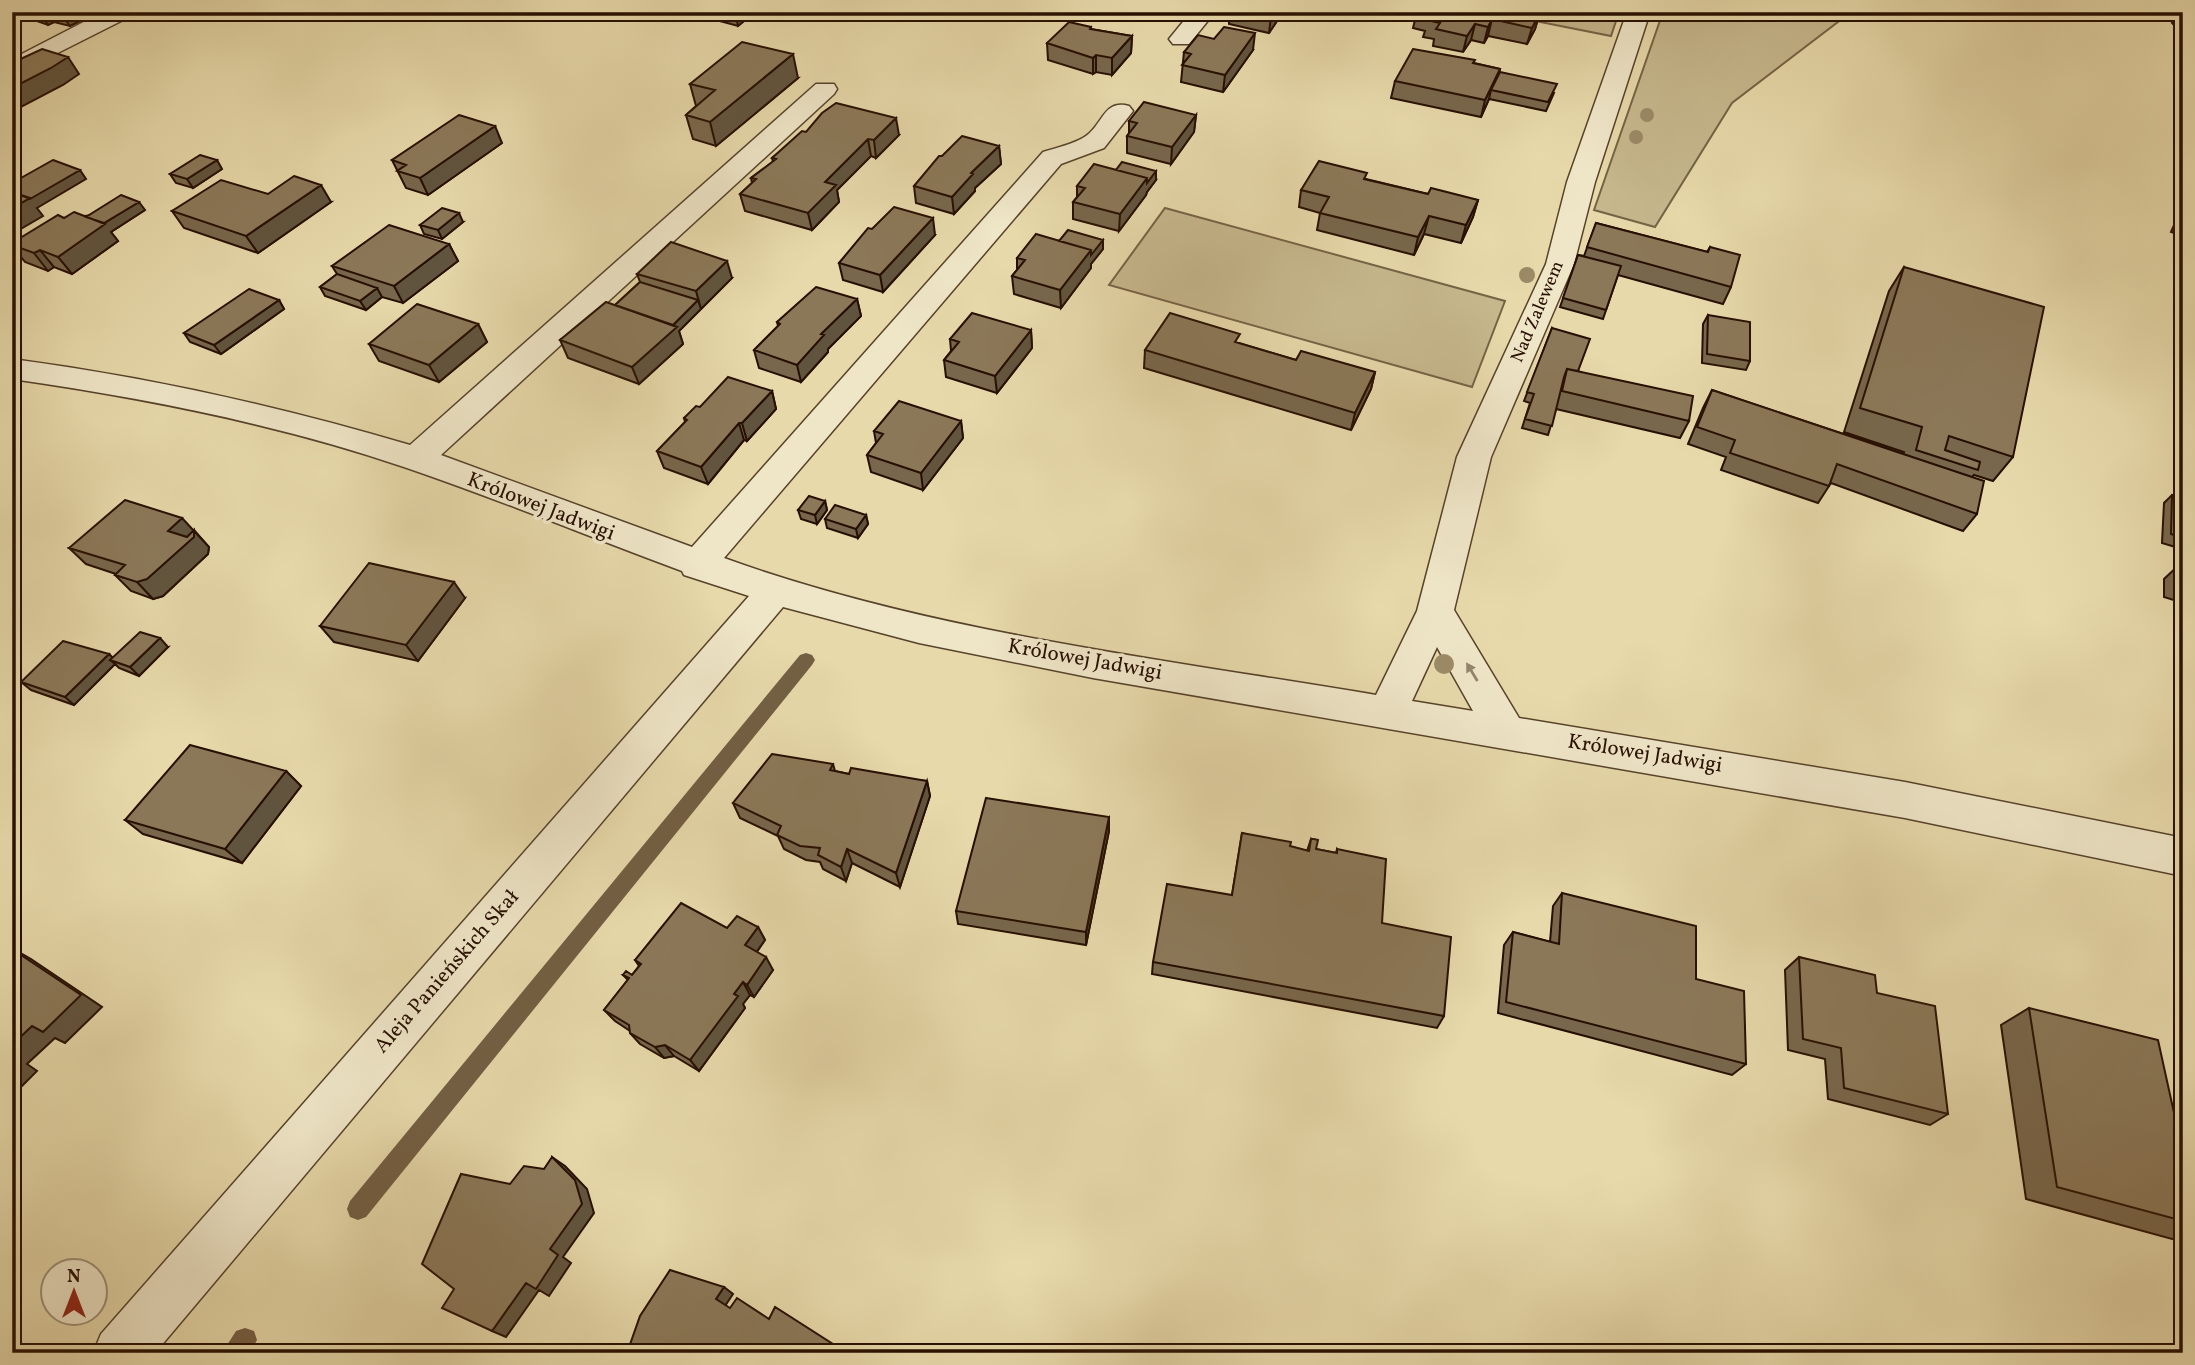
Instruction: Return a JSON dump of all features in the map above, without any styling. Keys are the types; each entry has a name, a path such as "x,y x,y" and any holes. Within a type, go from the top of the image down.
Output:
{"street":[{"path":"12,69 121,12"},
{"path":"1181,38 1204,12"},
{"name":"Nad Zalewem","path":"1387,713 1436,611 1474,457 1560,264 1581,182 1639,12"},
{"path":"416,459 825,89"},
{"path":"697,565 1052,158 1095,142 1120,111"},
{"name":"Królowej Jadwigi","path":"12,369 114,383 244,411 416,459 697,565 775,591 919,628 1093,663 1943,807 2183,857"},
{"name":"Aleja Panieńskich Skał","path":"120,1353 775,591"},
{"path":"1436,611 1506,732"}],"shaded area":[{"path":"1490,12 1619,12 1611,36"},
{"path":"1663,12 1851,12 1732,103 1655,227 1594,210"},
{"path":"1165,208 1505,301 1472,387 1109,285"}],"building":[{"path":"30,12 75,12 64,18 48,13 42,16"},
{"path":"1252,12 1274,12 1271,16"},
{"path":"1420,12 1540,12 1532,28 1492,19 1488,27 1475,24 1467,36 1436,29 1440,23 1427,20 1430,14"},
{"path":"1069,22 1091,27 1090,29 1132,36 1112,58 1096,55 1093,58 1047,43"},
{"path":"1224,27 1255,33 1225,75 1182,65 1191,54 1184,52 1198,35 1214,39"},
{"path":"742,42 793,54 710,122 686,115 715,90 690,84"},
{"path":"42,49 68,57 12,88 12,63"},
{"path":"1413,49 1475,60 1473,63 1500,69 1485,100 1395,81"},
{"path":"1500,72 1557,84 1548,102 1491,90"},
{"path":"1144,102 1196,115 1172,147 1127,136 1137,123 1129,121"},
{"path":"836,103 896,118 874,140 868,139 825,182 836,185 808,213 740,194 756,179 751,178 776,159 772,158 802,131 806,132 822,113"},
{"path":"459,115 495,126 420,178 397,171 406,165 392,160"},
{"path":"962,136 999,146 971,173 973,174 952,197 914,186 939,156"},
{"path":"200,155 217,160 187,179 170,174"},
{"path":"53,160 80,170 30,199 18,194 12,197 12,183"},
{"path":"1319,161 1367,173 1364,179 1428,194 1431,188 1478,200 1466,225 1429,216 1418,237 1320,213 1329,197 1301,190"},
{"path":"1122,162 1156,171 1147,183 1147,178 1116,170"},
{"path":"1094,164 1147,178 1120,214 1073,202 1085,188 1077,186"},
{"path":"294,176 321,185 246,236 172,211 221,180 268,194"},
{"path":"18,194 30,198 12,208 12,197"},
{"path":"121,195 139,202 104,223 86,217"},
{"path":"894,207 933,218 880,275 839,263 868,228 872,229"},
{"path":"442,208 459,213 438,230 420,225"},
{"path":"74,212 105,224 58,257 40,250 34,253 12,245 58,215 64,218"},
{"path":"1596,223 1708,252 1710,247 1740,255 1731,287 1587,247"},
{"path":"389,225 449,244 394,286 332,266"},
{"path":"1068,230 1103,240 1091,255 1091,250 1059,241"},
{"path":"1036,234 1091,250 1060,290 1012,276 1025,260 1017,258"},
{"path":"671,242 727,261 696,291 637,274"},
{"path":"1578,255 1621,266 1606,310 1563,298"},
{"path":"1904,267 2044,307 2013,457 1949,436 1945,450 1980,462 1978,470 1916,450 1922,427 1860,408"},
{"path":"337,274 377,288 360,301 320,287"},
{"path":"640,282 698,300 673,325 615,305"},
{"path":"816,287 857,299 821,334 824,335 797,365 754,350 780,324 777,322"},
{"path":"249,289 279,300 214,345 184,333"},
{"path":"606,302 677,327 632,367 560,340"},
{"path":"417,304 478,324 429,365 369,344"},
{"path":"972,313 1031,330 995,376 944,360 959,342 950,339"},
{"path":"1170,313 1240,334 1235,342 1296,360 1301,351 1375,372 1355,413 1145,350"},
{"path":"1708,315 1750,322 1750,361 1707,354"},
{"path":"1552,328 1590,339 1578,371 1567,369 1552,426 1525,419 1534,394 1527,392"},
{"path":"1567,369 1693,396 1689,421 1562,391"},
{"path":"728,377 772,391 739,423 701,467 657,451 687,420 684,418 696,406 700,407"},
{"path":"1712,390 1984,481 1977,514 1837,464 1829,486 1730,453 1735,440 1697,427"},
{"path":"899,401 961,421 921,473 867,455 883,434 874,431"},
{"path":"2172,495 2183,498 2183,538 2171,534"},
{"path":"809,496 825,501 815,515 798,510"},
{"path":"125,500 182,518 168,531 187,537 194,530 194,537 147,579 137,582 115,575 125,565 69,548"},
{"path":"835,505 866,515 856,529 825,519"},
{"path":"369,563 454,582 406,645 320,626"},
{"path":"140,632 160,638 130,667 110,660"},
{"path":"63,641 109,654 65,697 21,682"},
{"path":"190,745 286,771 225,849 125,820"},
{"path":"772,754 833,764 830,770 849,774 851,768 927,781 896,873 847,849 841,867 818,855 820,848 800,846 777,835 781,826 733,803"},
{"path":"986,798 1109,817 1086,932 956,911"},
{"path":"1242,833 1291,842 1290,846 1309,851 1311,839 1314,839 1318,840 1316,849 1337,853 1337,849 1386,859 1382,923 1451,937 1444,1016 1153,962 1167,884 1232,895"},
{"path":"1562,893 1696,926 1696,979 1744,991 1746,1064 1506,1002 1513,932 1559,944"},
{"path":"681,903 727,928 737,916 758,927 745,945 766,957 747,985 743,982 734,994 738,996 690,1060 665,1045 655,1047 630,1033 629,1025 604,1010 629,978 623,975 626,971 632,975 641,964 635,960"},
{"path":"12,949 81,995 43,1032 32,1026 12,1045"},
{"path":"1799,957 1875,975 1877,993 1935,1006 1948,1114 1844,1088 1841,1048 1803,1039"},
{"path":"2029,1008 2158,1040 2178,1131 2183,1132 2183,1221 2057,1187"},
{"path":"552,1157 575,1180 582,1204 550,1249 558,1255 536,1289 526,1283 492,1331 442,1308 454,1289 422,1264 461,1174 510,1184 524,1166 544,1169"},
{"path":"670,1270 724,1287 716,1299 730,1308 737,1298 769,1319 775,1307 847,1353 627,1353 640,1316"}],"waterway":[{"path":"358,1209 806,660"},
{"path":"234,1353 245,1340"}]}
